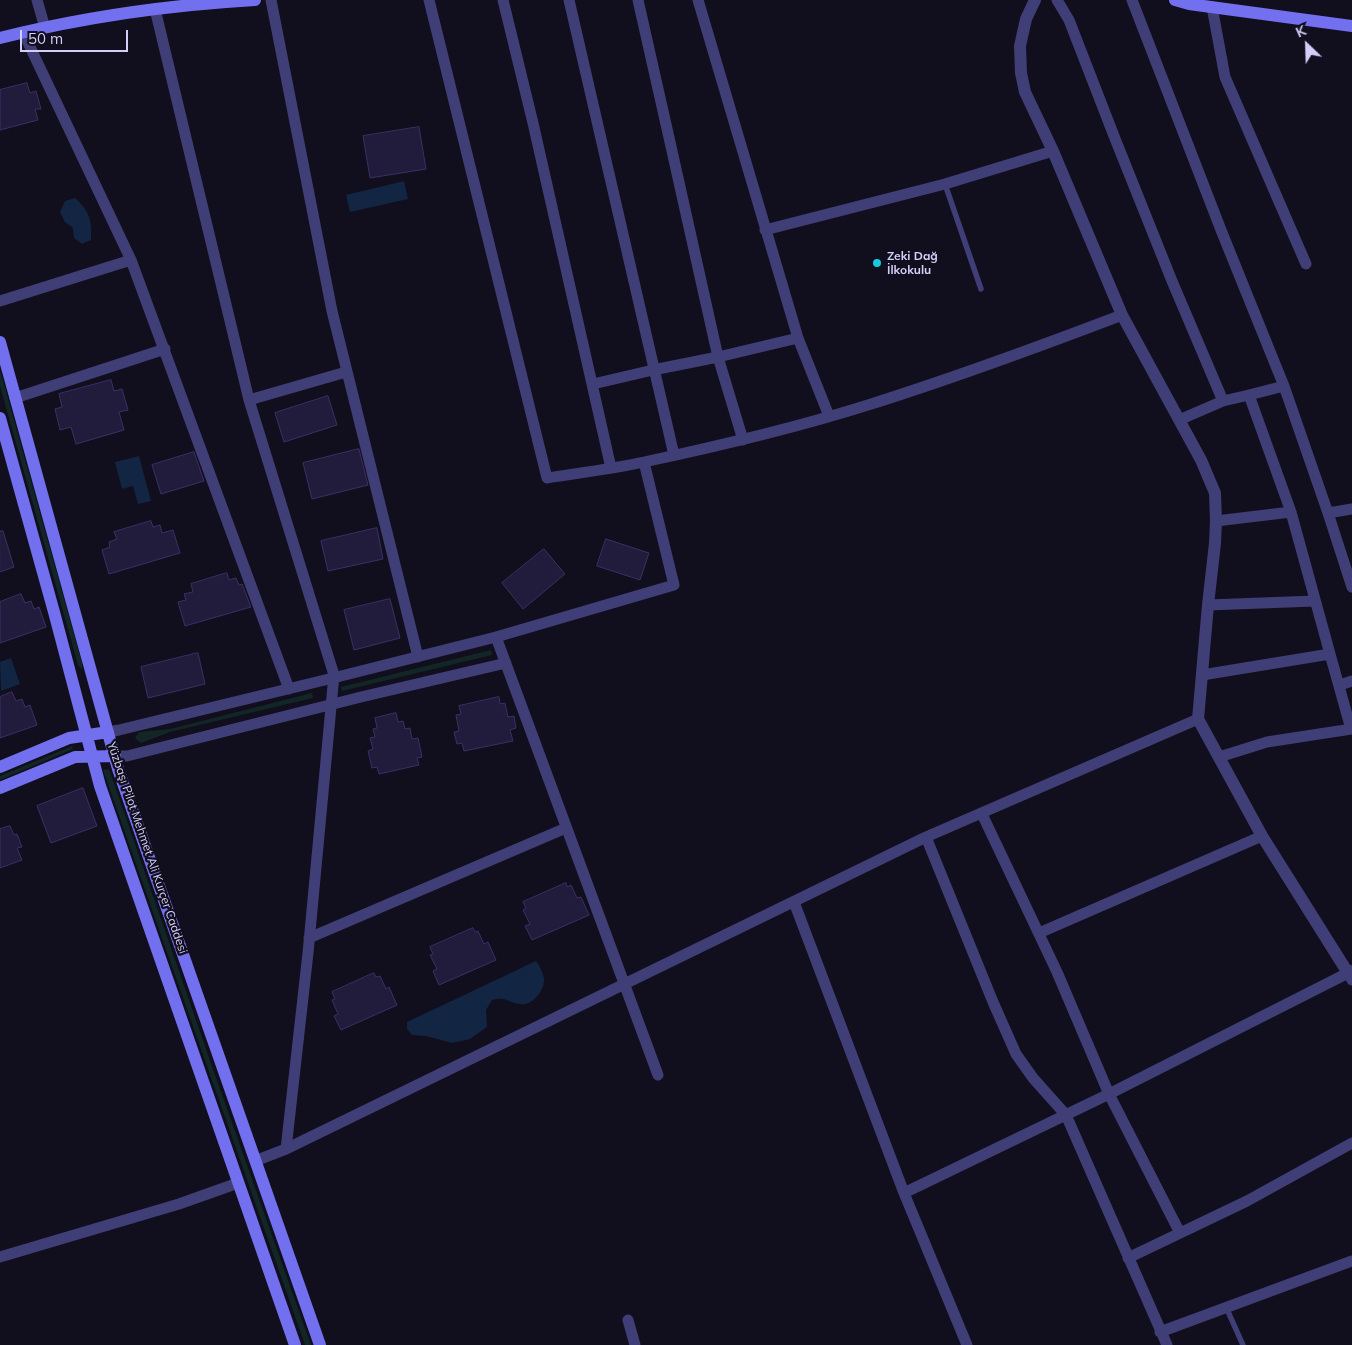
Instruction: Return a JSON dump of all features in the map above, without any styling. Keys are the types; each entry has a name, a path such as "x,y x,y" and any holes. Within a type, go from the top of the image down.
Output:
{"main road":[{"path":"0,38 85,19 154,9 255,0"},
{"path":"1175,0 1188,4 1352,26"},
{"name":"Yüzbaşı Pilot Mehmet Ali Kurçer Caddesi","path":"0,342 119,773 320,1345"},
{"name":"Yüzbaşı Pilot Mehmet Ali Kurçer Caddesi","path":"0,418 52,602 100,786 295,1345"},
{"path":"0,767 69,738 108,732"},
{"path":"0,788 75,757 115,756"}],"street":[{"path":"37,0 45,28"},
{"path":"271,0 330,302 418,657"},
{"path":"429,0 547,478 644,462 743,440 868,405 1024,352 1122,315"},
{"path":"503,0 533,123 611,468"},
{"path":"569,0 674,455"},
{"path":"638,0 718,357 743,440"},
{"path":"698,0 798,338 829,416"},
{"path":"904,1193 1350,975 1262,836 1198,719 1216,521 1215,493 1201,460 1122,315 1054,151 1024,92 1020,46 1026,19 1035,0"},
{"path":"1056,0 1070,20 1150,227 1223,401"},
{"path":"1132,0 1284,386 1352,587"},
{"path":"1212,7 1225,77 1306,264"},
{"path":"154,9 249,400 334,675 286,1149"},
{"path":"23,32 131,260 289,689"},
{"path":"766,230 945,184 1054,151"},
{"path":"0,301 131,260"},
{"path":"593,384 798,338"},
{"path":"15,398 165,349"},
{"path":"249,400 346,372"},
{"path":"1179,420 1223,401 1284,386"},
{"path":"1219,757 1267,742 1352,729 1291,512 1249,395"},
{"path":"108,732 496,637 674,585 644,462"},
{"path":"1328,513 1352,509"},
{"path":"1216,521 1291,512"},
{"path":"1208,606 1315,601"},
{"path":"496,637 658,1075"},
{"path":"1202,675 1330,654"},
{"path":"115,756 127,756 506,663"},
{"path":"1340,686 1352,681"},
{"path":"255,1161 286,1149 926,838 1198,719"},
{"path":"982,814 1057,972 1109,1094 1180,1233"},
{"path":"308,938 566,828"},
{"path":"1039,933 1262,836"},
{"path":"926,838 1016,1054 1033,1078 1066,1115 1167,1345"},
{"path":"794,902 904,1193 967,1345"},
{"path":"1128,1258 1247,1201 1352,1143"},
{"path":"0,1257 179,1204 238,1183"},
{"path":"1160,1332 1352,1261"},
{"path":"628,1320 635,1345"}],"lane":[{"path":"945,184 981,289"},
{"path":"1226,1307 1243,1345"}],"green space":[{"path":"0,370 82,663 82,670 78,665 0,386"},
{"path":"491,650 492,655 342,691 341,687"},
{"path":"312,693 313,698 170,732 141,743 135,738 139,732 170,729"},
{"path":"72,746 73,749 0,780 0,776"},
{"path":"109,769 311,1345 305,1345 103,770"}],"water":[{"path":"404,181 408,199 350,212 346,195"},
{"path":"75,198 87,212 91,227 91,240 82,244 74,238 73,228 65,222 60,212 65,201"},
{"path":"139,456 151,501 138,504 133,486 122,489 115,462"},
{"path":"11,658 20,684 1,691 0,662"},
{"path":"536,961 544,979 540,993 532,1001 524,1004 504,999 492,1000 486,1010 487,1027 470,1039 452,1043 426,1036 412,1035 407,1029 407,1022"}],"building":[{"path":"27,83 30,93 36,91 41,109 35,109 38,120 0,130 0,90"},
{"path":"419,127 426,169 370,178 363,136"},
{"path":"111,380 114,391 122,389 128,410 119,412 124,430 76,444 71,427 60,430 55,409 62,407 59,394"},
{"path":"328,396 337,425 284,442 275,413"},
{"path":"359,449 368,485 312,499 303,463"},
{"path":"194,452 204,481 161,494 152,465"},
{"path":"151,521 153,527 160,525 162,533 173,530 180,553 109,574 102,550 110,547 109,542 117,539 114,532"},
{"path":"377,528 383,559 328,571 321,541"},
{"path":"0,531 3,531 14,567 0,572"},
{"path":"606,539 649,553 640,580 597,566"},
{"path":"544,549 565,574 523,609 502,583"},
{"path":"227,573 229,580 236,578 239,585 242,584 251,607 185,626 178,602 186,600 184,594 193,592 191,584"},
{"path":"21,594 25,603 31,601 34,609 39,607 46,627 0,643 0,602"},
{"path":"390,599 400,638 354,650 344,610"},
{"path":"198,653 205,684 148,698 141,667"},
{"path":"12,692 16,701 22,699 25,707 30,705 37,725 0,738 0,697"},
{"path":"499,697 500,704 505,703 508,717 514,716 516,728 510,730 513,741 464,751 462,743 457,744 454,732 459,731 456,715 461,714 459,706"},
{"path":"396,713 398,722 403,721 405,729 410,728 412,739 418,738 422,757 417,758 419,765 379,774 377,767 372,768 368,751 373,749 370,738 375,737 373,729 377,728 375,718"},
{"path":"83,788 97,826 51,843 37,806"},
{"path":"10,826 14,835 17,834 22,847 17,848 22,860 0,868 0,829"},
{"path":"566,883 567,887 571,885 577,898 581,897 589,915 532,940 525,926 530,924 523,910 526,908 523,902"},
{"path":"473,928 475,932 478,931 484,944 488,942 496,960 439,985 433,971 437,969 430,955 433,954 430,947"},
{"path":"374,973 376,977 380,976 386,989 389,987 397,1005 341,1030 334,1016 338,1014 332,1000 335,999 332,992"}],"place":[{"name":"Zeki Dağ İlkokulu","path":"877,263"}]}
